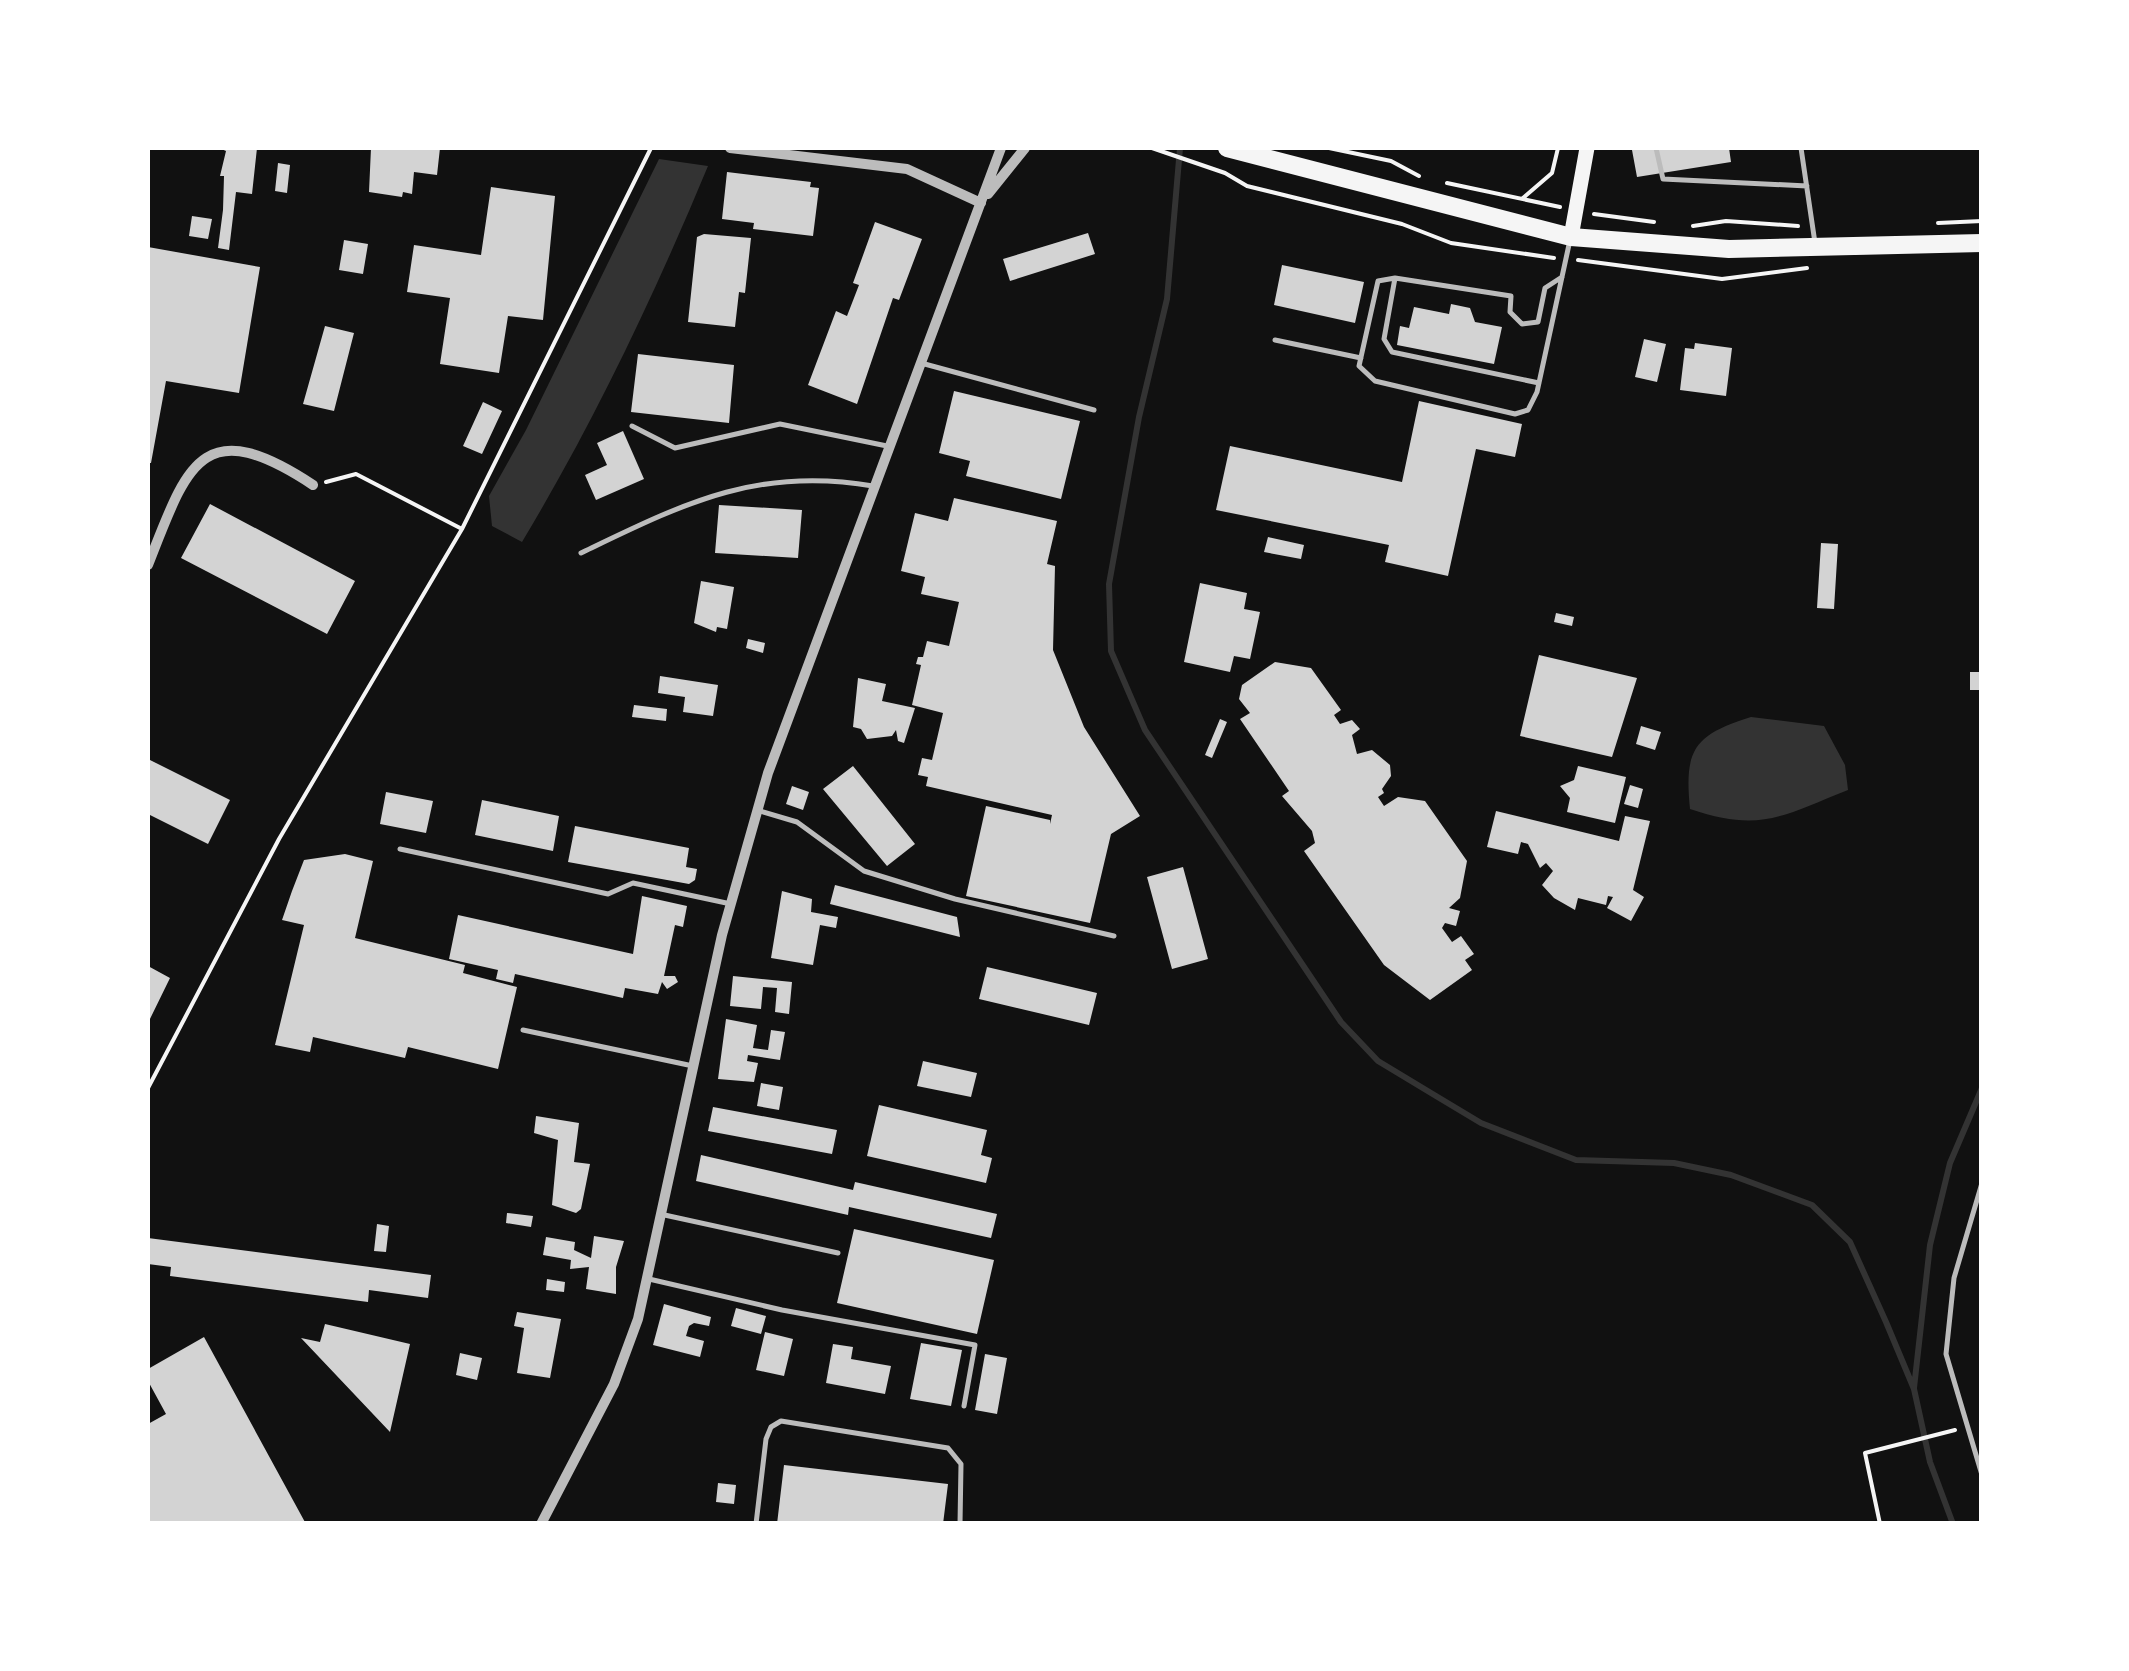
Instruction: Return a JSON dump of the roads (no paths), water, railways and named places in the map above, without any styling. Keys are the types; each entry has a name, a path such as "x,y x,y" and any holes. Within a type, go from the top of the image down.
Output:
{"main road":[{"path":"1227,148 1571,237 1729,249 1816,250 1982,243"},
{"path":"1571,237 1587,148"}],"street":[{"path":"730,148 906,169 980,203"},
{"path":"541,1524 614,1384 638,1319 693,1066 757,810 872,486 1001,148"},
{"path":"980,203 1025,148"},
{"path":"148,565 185,475 210,455 230,451 269,457 313,485"}],"lane":[{"path":"1656,148 1663,179 1807,186"},
{"path":"1801,148 1816,250"},
{"path":"1562,277 1546,288 1538,322 1522,324 1510,312 1512,296 1395,278 1378,281 1360,366 1376,381 1515,414 1528,410 1540,382 1571,237"},
{"path":"1395,278 1384,339 1392,352 1540,382"},
{"path":"1275,340 1361,358"},
{"path":"918,363 1094,410"},
{"path":"632,426 675,448 780,424 887,446"},
{"path":"581,553 670,510 783,478 872,486"},
{"path":"757,810 796,822 852,865 879,876 955,900 1114,936"},
{"path":"400,850 608,894 633,882 731,904"},
{"path":"522,1030 693,1066"},
{"path":"1982,1183 1972,1204 1954,1278 1946,1354 1982,1475"},
{"path":"660,1214 838,1253"},
{"path":"646,1278 782,1310 975,1345 964,1406"},
{"path":"756,1524 766,1440 771,1427 781,1420 948,1448 961,1464 960,1524"}],"waterway":[{"path":"1180,148 1167,299 1139,417 1109,584 1111,651 1145,730 1341,1022 1378,1061 1481,1123 1576,1160 1674,1163 1731,1175 1812,1205 1850,1242 1914,1389 1930,1462 1953,1524"},
{"path":"1914,1388 1930,1245 1950,1163 1982,1088"}]}
